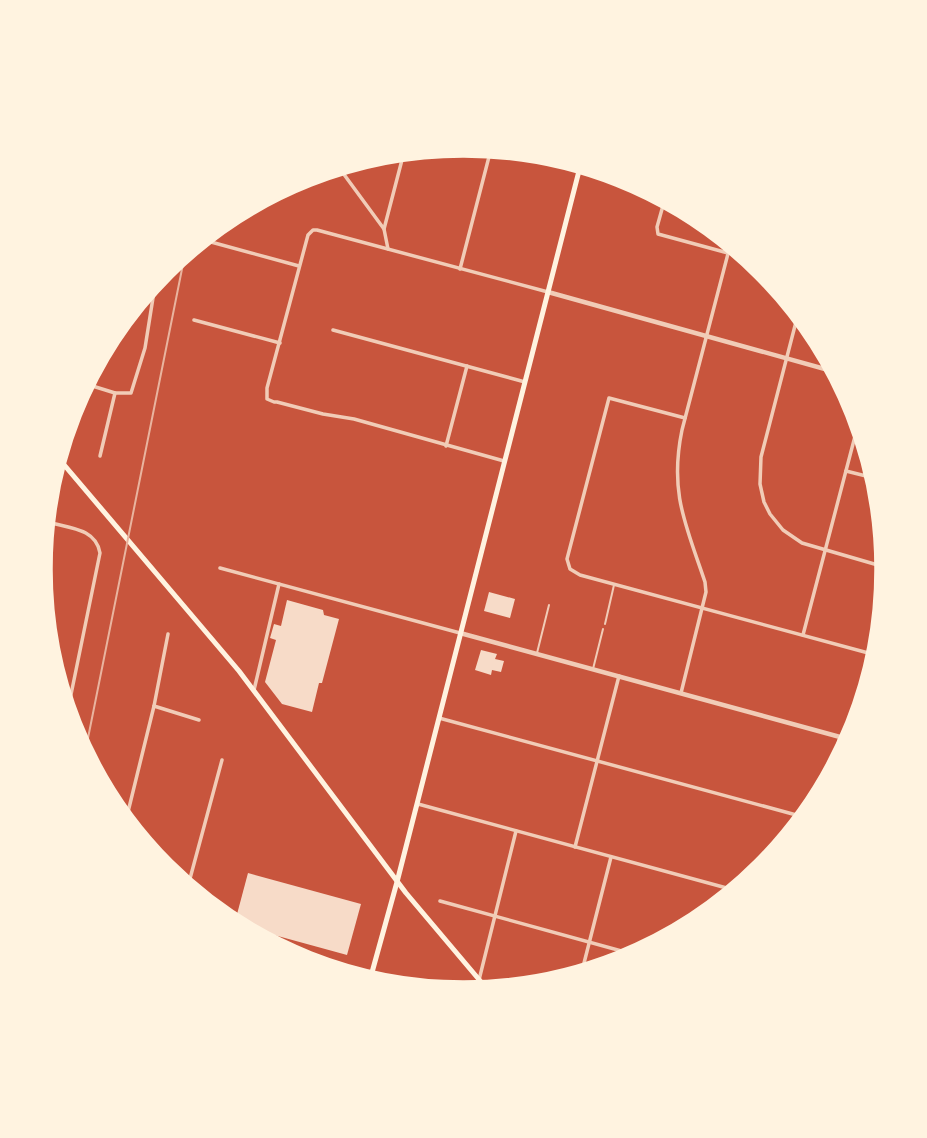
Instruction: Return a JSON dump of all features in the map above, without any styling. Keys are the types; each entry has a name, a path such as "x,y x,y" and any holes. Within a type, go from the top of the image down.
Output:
{"main road":[{"path":"373,972 579,173"},
{"path":"64,465 254,690 397,882 479,980"}],"street":[{"path":"460,269 489,157"},
{"path":"384,229 402,161"},
{"path":"344,174 384,229 388,249"},
{"path":"662,208 657,227 658,234 728,253 678,453 678,490 684,523 706,592 681,693"},
{"path":"504,461 354,419 268,400 266,394 308,233 319,230 824,369"},
{"path":"212,242 299,266"},
{"path":"93,386 115,393 131,393 145,348 153,297"},
{"path":"194,320 280,343"},
{"path":"795,324 761,457 761,492 767,508 783,530 802,543 876,565"},
{"path":"333,330 525,382"},
{"path":"446,446 467,366"},
{"path":"100,456 115,393"},
{"path":"685,418 609,398 567,559 570,569 580,575 867,653"},
{"path":"803,635 855,438"},
{"path":"846,471 865,476"},
{"path":"53,524 88,533 100,548 71,695"},
{"path":"220,568 840,737 839,741"},
{"path":"254,690 279,584"},
{"path":"129,810 154,706 168,634"},
{"path":"575,847 619,676"},
{"path":"154,706 199,720"},
{"path":"439,718 795,815"},
{"path":"190,878 222,760"},
{"path":"417,803 725,888"},
{"path":"479,980 516,831"},
{"path":"584,964 611,857"},
{"path":"440,901 620,951"}],"lane":[{"path":"605,624 615,584"},
{"path":"536,654 549,605"},
{"path":"593,670 603,629"}],"building":[{"path":"489,592 515,599 510,618 484,611"},
{"path":"287,600 323,610 324,615 339,619 312,712 282,704 265,682 276,640 270,638 274,624 281,626"},
{"path":"481,650 497,654 495,659 504,661 501,672 492,670 491,675 475,670"},
{"path":"248,873 361,904 347,955 273,935 237,914"}],"railway":[{"path":"88,740 182,267"}]}
